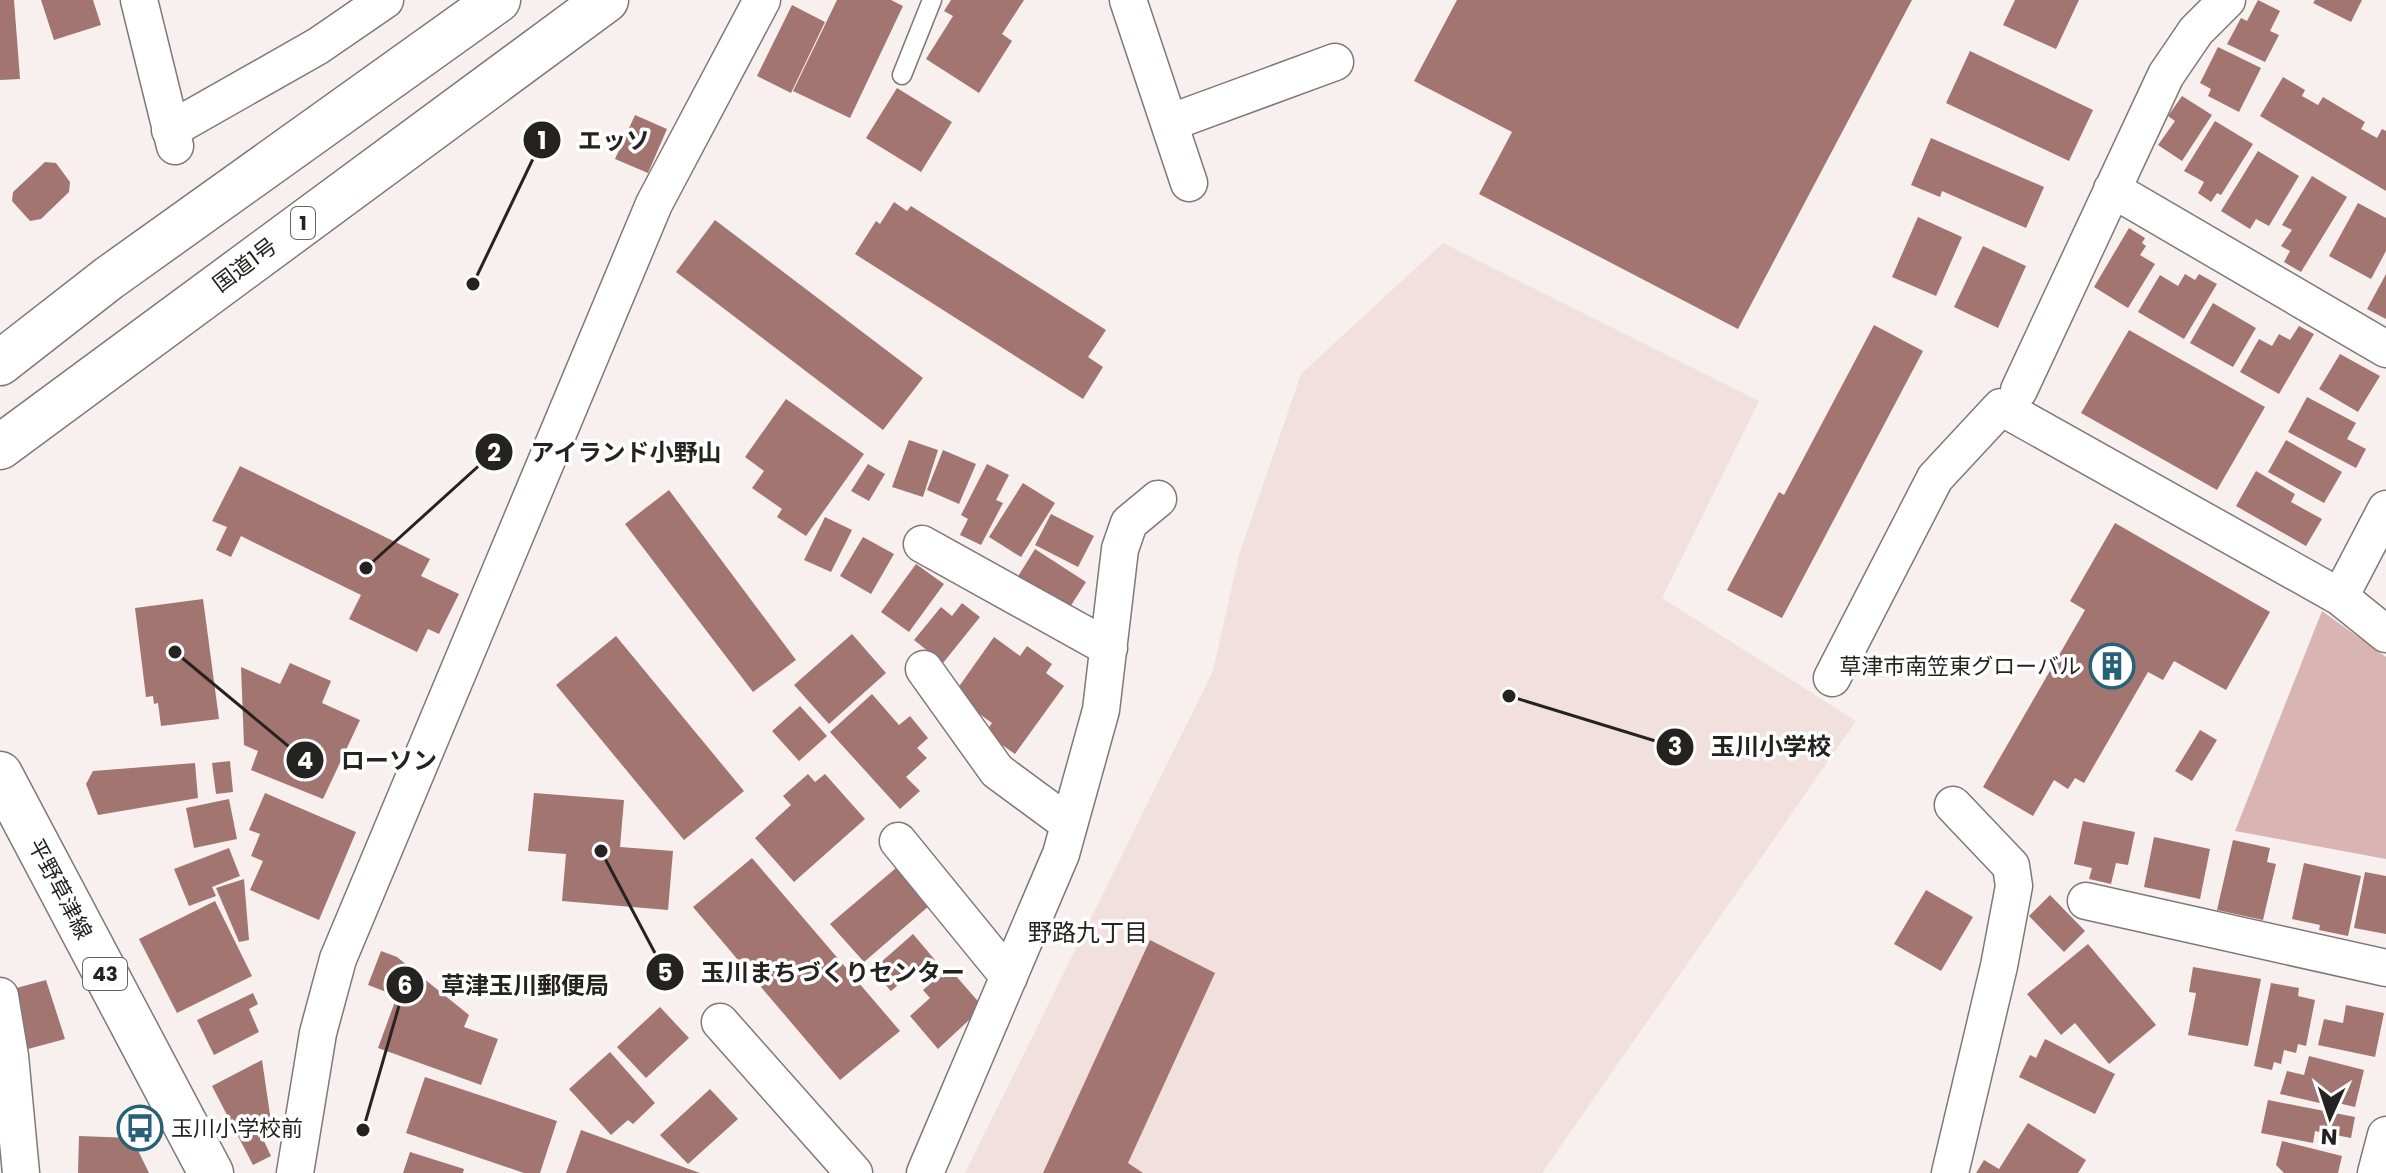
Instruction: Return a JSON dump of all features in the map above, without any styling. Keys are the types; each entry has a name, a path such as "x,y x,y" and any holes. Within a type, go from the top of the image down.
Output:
{"main road":[{"path":"0,363 109,278 498,0"},
{"name":"国道1号","path":"0,447 606,0"},
{"name":"平野草津線","path":"0,774 211,1173"}],"street":[{"path":"139,0 172,138 385,0"},
{"path":"295,1173 318,1033 338,959 654,204 762,0"},
{"path":"1128,0 1189,183"},
{"path":"2019,390 2166,75 2196,31 2227,0"},
{"path":"1169,123 1335,62"},
{"path":"2112,189 2386,349"},
{"path":"1832,678 1935,478 2001,407 2340,597 2386,634"},
{"path":"925,1173 1061,854 1101,710 1120,549 1129,523 1158,499"},
{"path":"2340,597 2386,509"},
{"path":"922,544 1109,648"},
{"path":"924,669 997,771 1069,824"},
{"path":"1950,1173 1999,966 2014,886 2011,866 1953,805"},
{"path":"898,841 1009,977"},
{"path":"2086,901 2386,968"},
{"path":"0,996 10,1056 21,1173"},
{"path":"720,1022 854,1173"},
{"path":"2376,1173 2386,1135"}],"lane":[{"path":"902,75 932,0"}],"shaded area":[{"path":"1443,243 1759,401 1662,598 1856,721 1542,1173 965,1173 1213,671 1239,555 1301,374"},
{"path":"2322,611 2386,657 2386,859 2235,831"}],"building":[{"path":"0,0 14,0 20,79 0,80"},
{"path":"41,0 93,0 101,25 54,40"},
{"path":"837,0 891,0 903,6 850,118 793,91"},
{"path":"951,0 1024,0 1002,34 1012,41 979,93 926,59 953,16 944,11"},
{"path":"1457,0 1912,0 1738,329 1479,194 1512,132 1414,81"},
{"path":"2015,0 2079,0 2056,49 2003,25"},
{"path":"2258,0 2280,11 2270,31 2279,35 2265,62 2227,44 2241,18 2247,21"},
{"path":"2315,0 2362,0 2351,22 2313,3"},
{"path":"792,5 825,22 791,93 757,76"},
{"path":"2218,47 2261,68 2239,112 2208,96 2211,89 2200,83"},
{"path":"1970,51 2093,110 2069,161 1946,103"},
{"path":"2283,77 2305,90 2302,96 2318,105 2323,97 2365,122 2361,129 2377,138 2382,129 2386,131 2386,191 2260,116"},
{"path":"897,88 952,122 921,172 866,138"},
{"path":"2182,96 2212,115 2182,161 2158,145 2175,121 2168,116"},
{"path":"635,115 667,129 648,173 615,159"},
{"path":"2215,121 2253,144 2221,195 2217,193 2211,202 2198,193 2204,182 2184,171"},
{"path":"1931,138 2044,187 2026,228 1942,191 1940,197 1911,185"},
{"path":"2258,151 2299,176 2269,226 2256,219 2250,229 2221,211"},
{"path":"45,162 56,163 70,182 69,192 41,219 30,221 12,201 13,192"},
{"path":"2312,176 2347,197 2301,272 2284,262 2290,251 2281,246 2292,230 2282,225"},
{"path":"894,202 907,211 911,206 1106,330 1088,357 1103,367 1083,399 855,254 876,221 880,224"},
{"path":"2358,203 2386,218 2386,251 2371,279 2329,256"},
{"path":"1918,217 1962,237 1936,296 1892,277"},
{"path":"715,220 923,378 883,430 676,272"},
{"path":"2129,228 2145,238 2142,243 2146,246 2140,255 2155,264 2128,308 2094,287"},
{"path":"1983,246 2026,266 1998,328 1954,307"},
{"path":"2185,274 2195,280 2199,274 2217,284 2184,339 2138,312 2160,275 2178,286"},
{"path":"2386,274 2386,319 2367,309"},
{"path":"2213,303 2256,328 2233,367 2190,343"},
{"path":"1874,325 1923,351 1782,618 1727,590 1779,492 1784,495"},
{"path":"2299,326 2314,334 2279,394 2240,372 2259,339 2272,346 2279,334 2290,340"},
{"path":"2129,330 2265,407 2217,490 2081,413"},
{"path":"2340,354 2380,376 2358,412 2319,389"},
{"path":"2307,397 2356,423 2347,439 2366,449 2356,468 2288,432"},
{"path":"786,399 864,454 806,536 777,517 782,509 752,488 764,471 745,457"},
{"path":"909,440 938,450 923,497 892,487"},
{"path":"2286,440 2342,472 2324,503 2268,472"},
{"path":"943,450 976,464 959,504 927,490"},
{"path":"868,464 885,474 869,501 851,491"},
{"path":"987,464 1009,475 996,500 1003,503 981,545 960,535 968,519 961,515"},
{"path":"240,466 430,559 421,576 459,594 439,634 428,629 417,652 349,619 361,595 241,536 231,557 216,550 227,527 212,521"},
{"path":"2256,471 2295,494 2291,502 2322,519 2306,546 2236,506"},
{"path":"1023,483 1055,503 1021,557 989,537"},
{"path":"669,490 796,660 753,692 625,524"},
{"path":"1051,514 1094,536 1078,567 1035,545"},
{"path":"825,517 852,530 831,572 804,560"},
{"name":"草津市南笠東グローバル","path":"2115,523 2270,612 2226,690 2174,661 2163,680 2148,672 2084,783 2075,778 2068,789 2054,780 2033,816 1983,787 2085,610 2070,601"},
{"path":"863,537 894,554 871,594 840,576"},
{"path":"1035,549 1086,582 1068,610 1017,578"},
{"path":"916,564 944,584 909,632 881,612"},
{"path":"203,599 219,719 161,726 158,703 154,704 153,696 146,697 135,608"},
{"path":"962,603 980,617 943,663 914,640 941,607 952,616"},
{"path":"852,634 886,673 829,724 794,685"},
{"path":"616,636 744,791 684,840 556,685"},
{"path":"994,637 1020,656 1027,646 1052,664 1046,673 1064,686 1015,754 985,733 992,723 953,695"},
{"path":"290,663 331,681 322,703 360,720 323,799 251,770 258,751 244,745 241,667 280,684"},
{"path":"872,694 899,725 910,716 928,738 917,748 927,758 906,777 920,791 900,809 830,732"},
{"path":"800,706 827,736 799,761 772,731"},
{"path":"2200,730 2217,740 2192,781 2175,771"},
{"path":"230,761 233,792 216,794 212,763"},
{"path":"195,763 198,798 98,815 86,784 93,771"},
{"path":"808,774 815,782 825,774 865,819 794,882 755,838 791,805 783,796"},
{"path":"265,793 356,832 319,920 250,890 263,861 251,856 260,834 249,830"},
{"path":"534,793 624,800 620,847 673,851 668,910 562,901 566,854 528,851"},
{"path":"229,799 237,839 194,848 186,808"},
{"path":"2083,821 2135,832 2128,865 2116,863 2111,884 2089,879 2092,868 2074,864"},
{"path":"2154,837 2210,849 2200,899 2144,887"},
{"path":"2233,840 2270,848 2267,862 2276,864 2263,920 2217,910"},
{"path":"229,848 240,876 212,887 216,896 189,906 174,869"},
{"path":"752,858 900,1031 840,1080 693,907"},
{"path":"2304,863 2361,876 2348,936 2319,930 2320,925 2292,919"},
{"path":"896,868 929,906 864,962 830,924"},
{"path":"2365,872 2386,876 2386,934 2354,928"},
{"path":"244,879 249,940 239,942 216,888"},
{"path":"1926,890 1973,917 1941,971 1894,944"},
{"path":"2050,895 2085,931 2064,952 2029,916"},
{"path":"215,901 252,976 177,1013 139,939"},
{"path":"913,934 935,960 923,970 920,966 891,991 872,970"},
{"path":"1150,940 1215,973 1128,1163 1143,1173 1043,1173"},
{"path":"2088,944 2156,1025 2109,1064 2075,1023 2061,1035 2027,994"},
{"path":"381,951 397,957 469,1015 464,1027 498,1039 481,1085 378,1048 397,996 368,985"},
{"path":"2193,967 2261,979 2248,1046 2188,1035 2196,993 2189,992"},
{"path":"949,968 983,1007 938,1049 910,1016 930,998 923,990"},
{"path":"46,980 65,1039 28,1049 9,990"},
{"path":"2271,983 2299,988 2298,996 2315,1000 2306,1046 2298,1044 2296,1053 2284,1050 2281,1064 2274,1062 2272,1070 2254,1066"},
{"path":"253,993 258,1004 249,1009 259,1032 214,1055 197,1020"},
{"path":"2346,1005 2384,1013 2375,1057 2318,1045 2324,1019 2343,1023"},
{"path":"660,1007 689,1038 646,1078 617,1047"},
{"path":"2045,1039 2115,1074 2095,1114 2019,1077 2030,1055 2036,1058"},
{"path":"610,1052 655,1103 633,1124 628,1120 611,1135 569,1089"},
{"path":"2309,1056 2364,1070 2355,1107 2338,1103 2337,1107 2280,1094 2287,1071 2304,1075"},
{"path":"262,1060 273,1135 263,1139 271,1156 253,1165 212,1086"},
{"path":"425,1077 557,1121 540,1173 524,1173 406,1133"},
{"path":"710,1089 738,1119 688,1164 660,1135"},
{"path":"2268,1100 2355,1117 2351,1138 2315,1131 2313,1143 2261,1133"},
{"path":"2028,1123 2086,1160 2078,1173 1976,1173 1984,1160 1999,1169"},
{"path":"581,1130 700,1173 566,1173"},
{"path":"79,1136 132,1138 149,1173 78,1173"},
{"path":"2282,1141 2342,1156 2338,1173 2284,1173 2276,1165"},
{"path":"410,1152 464,1169 463,1173 403,1173"}],"place":[{"name":"エッソ","path":"473,284"},
{"name":"アイランド小野山","path":"366,568"},
{"name":"ローソン","path":"175,652"},
{"name":"草津市南笠東グローバル","path":"2112,666"},
{"name":"玉川小学校","path":"1509,696"},
{"name":"玉川まちづくりセンター","path":"601,851"},
{"name":"玉川小学校前","path":"140,1128"},
{"name":"草津玉川郵便局","path":"363,1130"}],"district":[{"name":"野路九丁目","path":"1088,932"}]}
